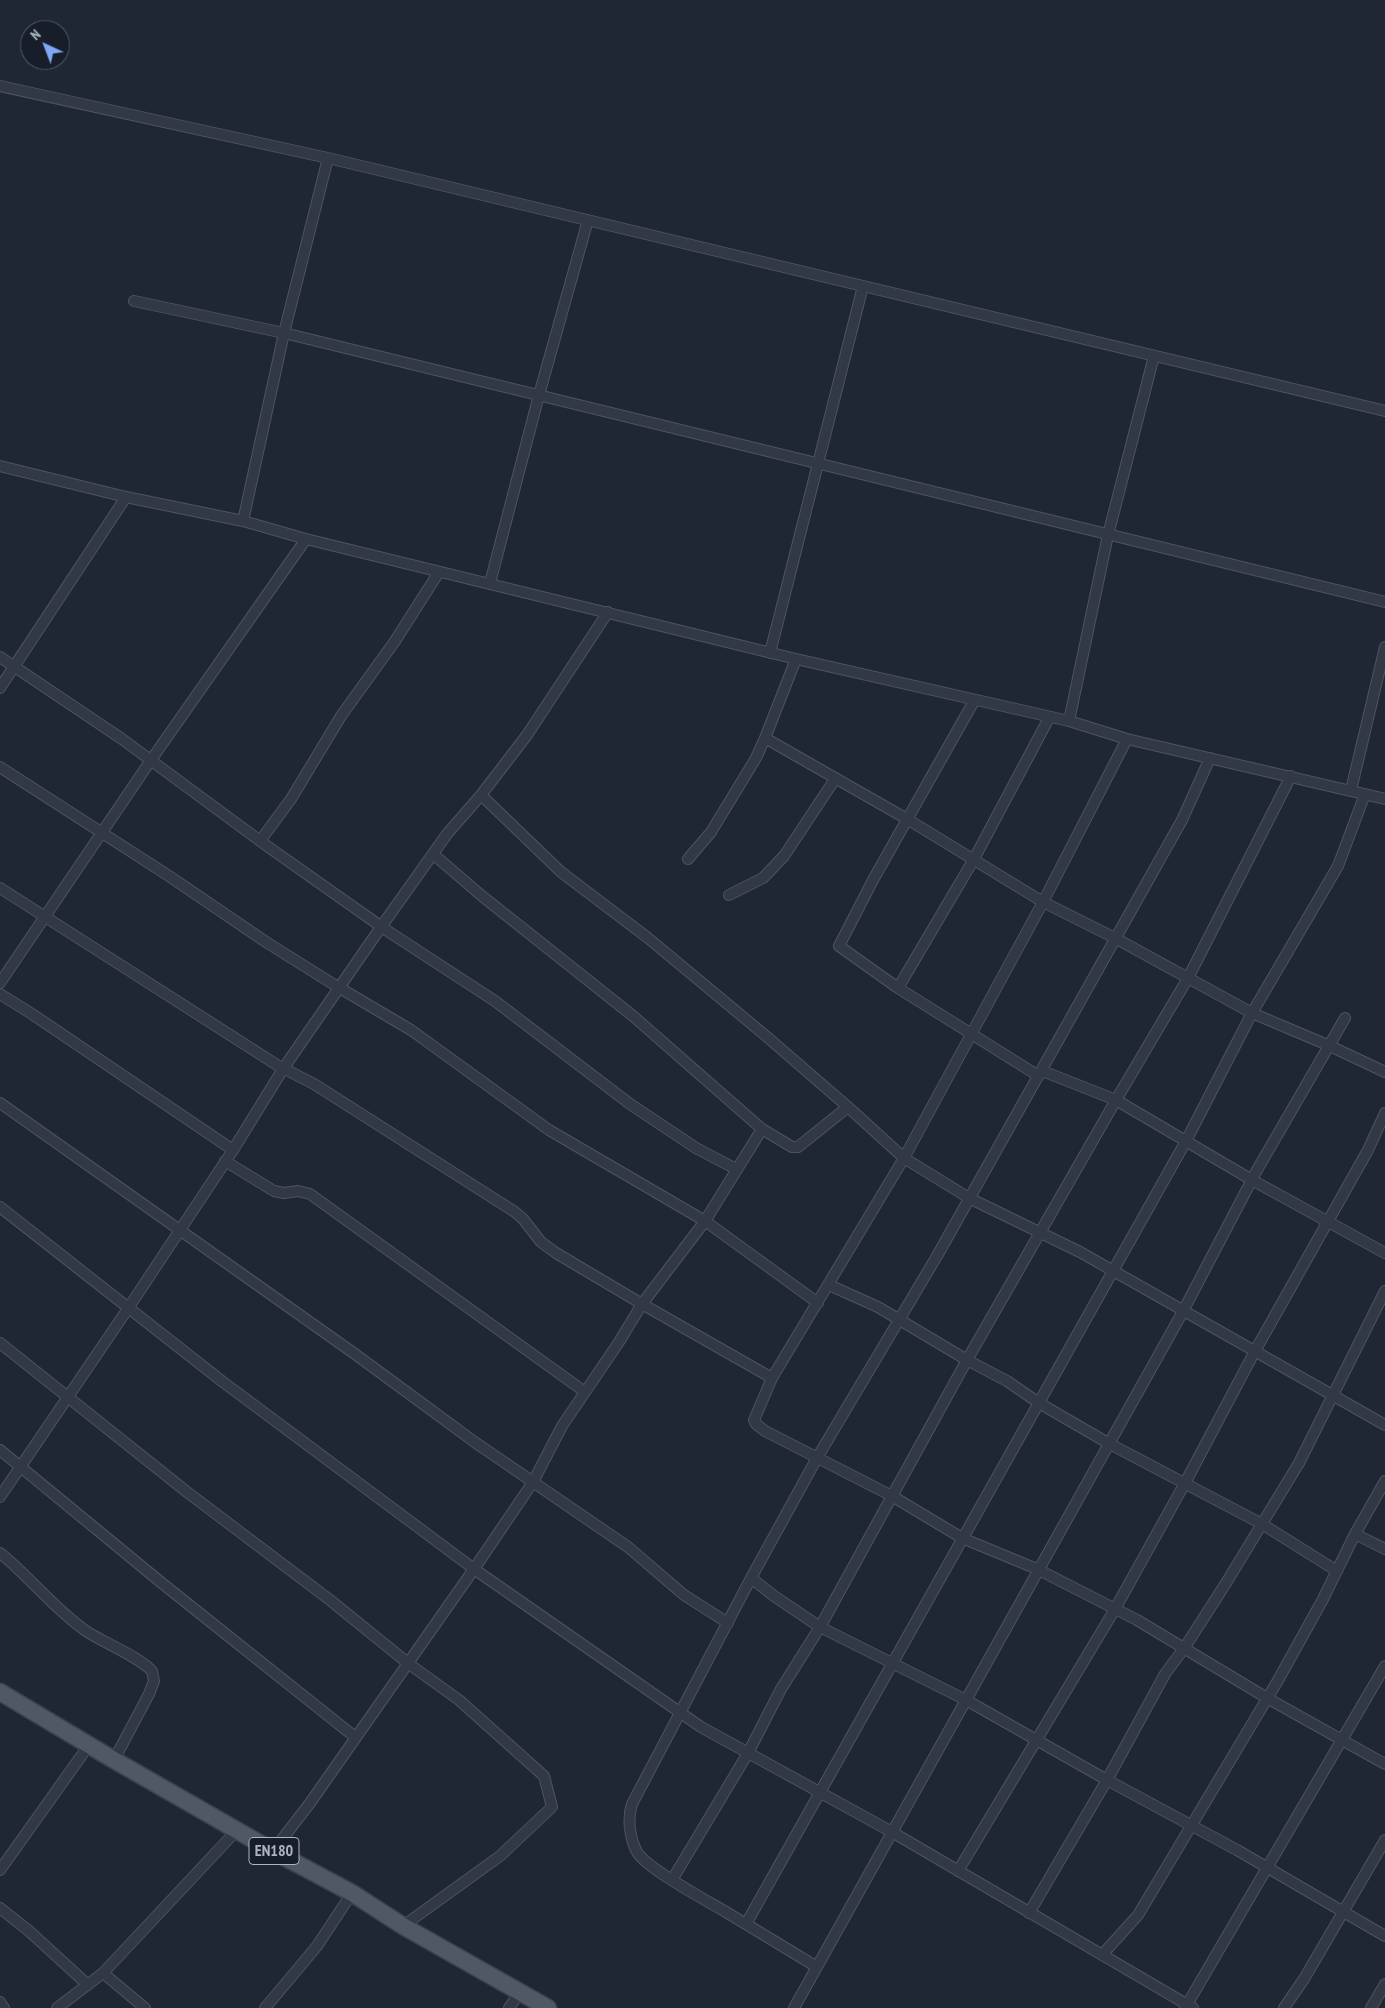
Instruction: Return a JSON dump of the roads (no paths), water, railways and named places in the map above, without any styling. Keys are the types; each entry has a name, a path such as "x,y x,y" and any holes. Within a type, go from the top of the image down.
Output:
{"main road":[{"name":"EN180","path":"0,1692 114,1760 273,1851 352,1893 403,1926 548,2008"}],"street":[{"path":"0,86 328,158 1385,411"},
{"path":"244,521 284,333 328,158"},
{"path":"490,583 539,395 588,220"},
{"path":"770,652 863,286"},
{"path":"134,301 284,333 1385,602"},
{"path":"1069,721 1108,534 1154,356"},
{"path":"0,466 126,498 244,521 306,539 796,659 974,701 1069,721 1127,739 1385,799"},
{"path":"0,688 126,498"},
{"path":"0,983 151,760 306,539"},
{"path":"260,841 290,799 341,716 395,641 439,572"},
{"path":"0,1498 69,1398 233,1150 283,1069 340,988 380,926 433,854 527,735 608,612"},
{"path":"1352,790 1385,647"},
{"path":"0,657 151,760 260,841 380,926 495,1001 630,1104 696,1148 736,1169"},
{"path":"688,859 711,832 765,738 796,659"},
{"path":"974,701 907,819 839,946 898,988 1037,1075"},
{"path":"898,988 974,859 1049,718"},
{"path":"765,738 907,819 1043,902 1115,938 1252,1013 1385,1072"},
{"path":"1127,739 1043,902 904,1158 772,1378 754,1420 756,1424 817,1458 892,1496 962,1538 1037,1569 1185,1647 1267,1698 1385,1764"},
{"path":"817,1967 672,1880 644,1861 637,1852 630,1827 629,1812 751,1578 817,1458 899,1321 1182,820 1210,758"},
{"path":"0,767 340,988 411,1030 548,1130 705,1221 818,1303"},
{"path":"672,1880 748,1753 781,1689 820,1627 967,1360 1188,978 1291,776"},
{"path":"729,895 763,878 784,856 835,779"},
{"path":"746,1924 1186,1141 1252,1013 1338,866 1364,794"},
{"path":"481,795 561,872 648,938 848,1106 904,1158 969,1198 1041,1232 1113,1271 1385,1425"},
{"path":"433,854 482,896 633,1016 762,1128 792,1146 798,1147 848,1106"},
{"path":"0,888 283,1069 314,1084 515,1212 541,1242 556,1253 772,1378"},
{"path":"0,994 233,1150"},
{"path":"794,2008 1037,1569 1183,1311 1252,1180 1345,1018"},
{"path":"1037,1075 1045,1072 1116,1100 1252,1180 1385,1253"},
{"path":"0,1103 533,1482 628,1547 684,1595 728,1623"},
{"path":"958,1871 1115,1609 1255,1351 1368,1150 1385,1113"},
{"path":"273,1851 310,1803 355,1737 409,1664 533,1482 562,1426 619,1342 642,1304 705,1221 762,1128"},
{"path":"225,1160 274,1191 310,1194 585,1392"},
{"path":"0,1207 224,1382 474,1569 700,1727 892,1832 1188,2007 1385,1666"},
{"path":"829,1284 878,1307 967,1360 1007,1380 1039,1403 1108,1443 1262,1524 1337,1571"},
{"path":"1029,1912 1107,1780 1165,1674 1185,1647 1299,1463 1385,1291"},
{"path":"0,1342 187,1492 330,1600 409,1664 459,1700 544,1776 552,1807 500,1856 403,1926"},
{"path":"0,1450 163,1584 355,1737"},
{"path":"1102,1955 1138,1915 1267,1698 1385,1481"},
{"path":"1355,1534 1385,1549"},
{"path":"0,1553 86,1630 152,1671 154,1681 149,1694 114,1760"},
{"path":"751,1578 820,1627 966,1700 1190,1826 1268,1867 1385,1936"},
{"path":"0,1870 89,1745"},
{"path":"58,2008 103,1973 237,1830"},
{"path":"1284,2008 1304,1979 1385,1840"},
{"path":"266,2008 316,1946 352,1893"},
{"path":"0,1908 32,1934 88,1985"},
{"path":"103,1973 144,2008"},
{"path":"1372,2008 1385,1984"},
{"path":"509,2008 520,1992"},
{"path":"0,2002 4,2008"}]}
